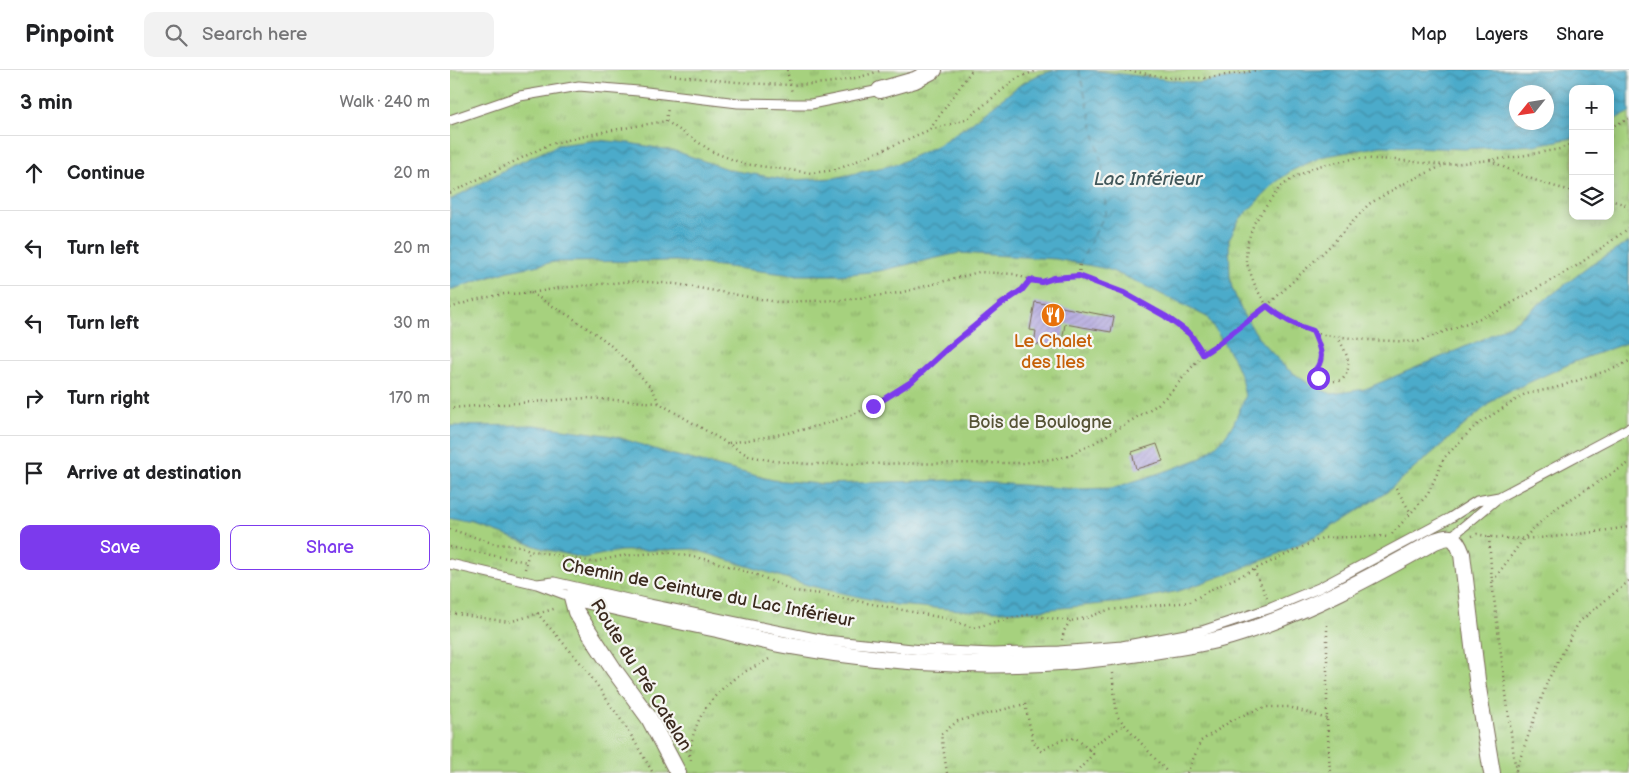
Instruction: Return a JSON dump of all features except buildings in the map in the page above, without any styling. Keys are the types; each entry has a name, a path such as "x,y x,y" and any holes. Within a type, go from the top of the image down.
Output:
{"street":[{"path":"880,90 915,80 934,70"},
{"name":"Chemin de Ceinture du Lac Inférieur","path":"572,597 801,648 876,658 952,664 1056,663 1142,653 1198,644 1238,634 1277,620 1341,592 1435,540 1446,536 1451,537"},
{"path":"1451,537 1459,544 1464,563 1478,688 1492,773"},
{"name":"Route du Pré Catelan","path":"572,597 576,612 614,670 649,718 678,773"}],"lane":[{"path":"450,120 520,96 579,86 738,103 795,104 810,104 880,90"},
{"name":"Chemin de Ceinture du Lac Inférieur","path":"1451,537 1499,497 1629,428"},
{"name":"Chemin de Ceinture du Lac Inférieur","path":"537,584 554,582 649,604 825,640 922,650 993,653 1059,651 1122,646 1202,631 1272,608 1319,588 1450,518 1477,501 1499,497"},
{"name":"Chemin de Ceinture du Lac Inférieur","path":"450,564 537,584 572,597"}],"path":[{"path":"787,70 795,104"},
{"path":"670,75 811,84 852,78 882,70"},
{"path":"929,130 972,70"},
{"path":"450,193 550,144 607,131 666,121 713,152 744,164 812,173 836,170 929,130 968,118 1017,78 1038,70"},
{"path":"1125,70 1172,78 1206,78 1258,70"},
{"path":"666,121 668,108"},
{"path":"1614,125 1629,119"},
{"path":"1569,145 1509,158 1444,165 1357,158 1318,166 1295,176 1280,187 1254,224 1247,244 1246,261 1256,288 1267,306 1300,328 1369,340 1417,342 1496,312 1578,265 1629,228"},
{"path":"1489,160 1512,172 1569,190"},
{"path":"450,408 586,398 659,403 749,456 774,461 809,464 1023,463 1066,457 1094,443 1157,405 1170,393 1203,354 1256,316 1370,204 1400,185 1444,165"},
{"path":"1614,201 1629,206"},
{"path":"1079,276 1080,263"},
{"path":"450,308 474,300 504,294 531,293 634,280 676,284 777,302 843,300 899,292 979,272 1014,274 1042,282 1054,278 1079,276 1124,293 1165,316 1190,334 1203,354"},
{"path":"728,443 779,435 829,423 873,406 911,382 948,348 1000,305 1022,290 1030,280"},
{"path":"531,293 606,340 653,390 659,403"},
{"path":"1313,331 1322,356 1318,368 1312,374 1331,382 1342,380 1348,372 1348,361 1338,336"},
{"path":"450,529 496,544 521,546 528,550 593,562 621,556 667,552 709,560 760,576 794,591 822,594 948,619 973,628 1028,615 1070,622 1108,610 1190,602 1210,590 1322,538 1389,537 1428,494 1444,458 1475,426 1526,394 1555,388 1618,367 1629,361"},
{"path":"1492,582 1524,538 1553,510 1629,463"},
{"path":"1396,488 1411,513"},
{"path":"1477,534 1489,537 1524,538 1629,527"},
{"path":"1489,537 1492,582 1516,772"},
{"path":"450,547 526,562"},
{"path":"522,580 528,550"},
{"path":"1254,570 1272,608"},
{"path":"1516,772 1548,680 1578,622 1629,581"},
{"path":"450,613 509,622 557,608"},
{"path":"538,613 585,668 628,730 653,773"},
{"path":"1327,625 1330,773"},
{"path":"690,756 691,741 698,719 713,697 740,675 770,658"},
{"path":"1112,673 1117,716 1168,773"},
{"path":"947,773 941,734 958,721 1025,704 1033,741 1041,751 1060,740 1076,738 1094,754 1076,773"},
{"path":"1187,773 1201,741 1231,720 1250,712 1268,707 1289,707 1328,719"},
{"path":"1088,749 1124,726"}],"green space":[{"name":"Bois de Boulogne","path":"450,70 1629,70 1629,773 450,773"}],"water":[{"name":"Lac Inférieur","path":"1056,70 1089,70 1197,83 1260,74 1272,70 1629,70 1629,113 1614,119 1614,85 1569,85 1569,139 1535,145 1464,149 1381,146 1321,157 1291,171 1275,183 1239,220 1229,239 1230,278 1232,288 1243,314 1261,341 1286,368 1312,386 1332,394 1365,389 1481,340 1518,320 1591,265 1629,242 1629,342 1574,362 1497,397 1387,492 1324,532 1278,554 1179,591 1122,602 1031,611 973,611 896,605 811,586 693,549 620,551 583,558 544,549 476,525 450,520 450,426 534,425 614,436 670,454 773,480 821,484 954,480 1076,489 1113,488 1201,458 1222,440 1233,425 1245,397 1241,377 1233,358 1207,317 1107,269 1056,259 959,253 879,271 840,275 793,275 677,261 554,262 509,271 450,290 450,200 510,167 558,145 598,140 629,143 675,151 730,170 788,180 834,178 897,164 938,145 971,123 1021,84 1038,75"}],"ferry route":[{"path":"1079,70 1102,165 1106,212 1080,263"}],"place":[{"name":"Le Chalet des Iles","path":"1053,315"}],"route":[{"path":"873,406 911,382 948,348 1000,305 1022,290 1030,280 1042,282 1054,278 1079,276 1124,293 1165,316 1190,334 1203,354 1267,306 1300,328 1313,331 1322,356 1318,368 1312,374 1318,378"}]}
